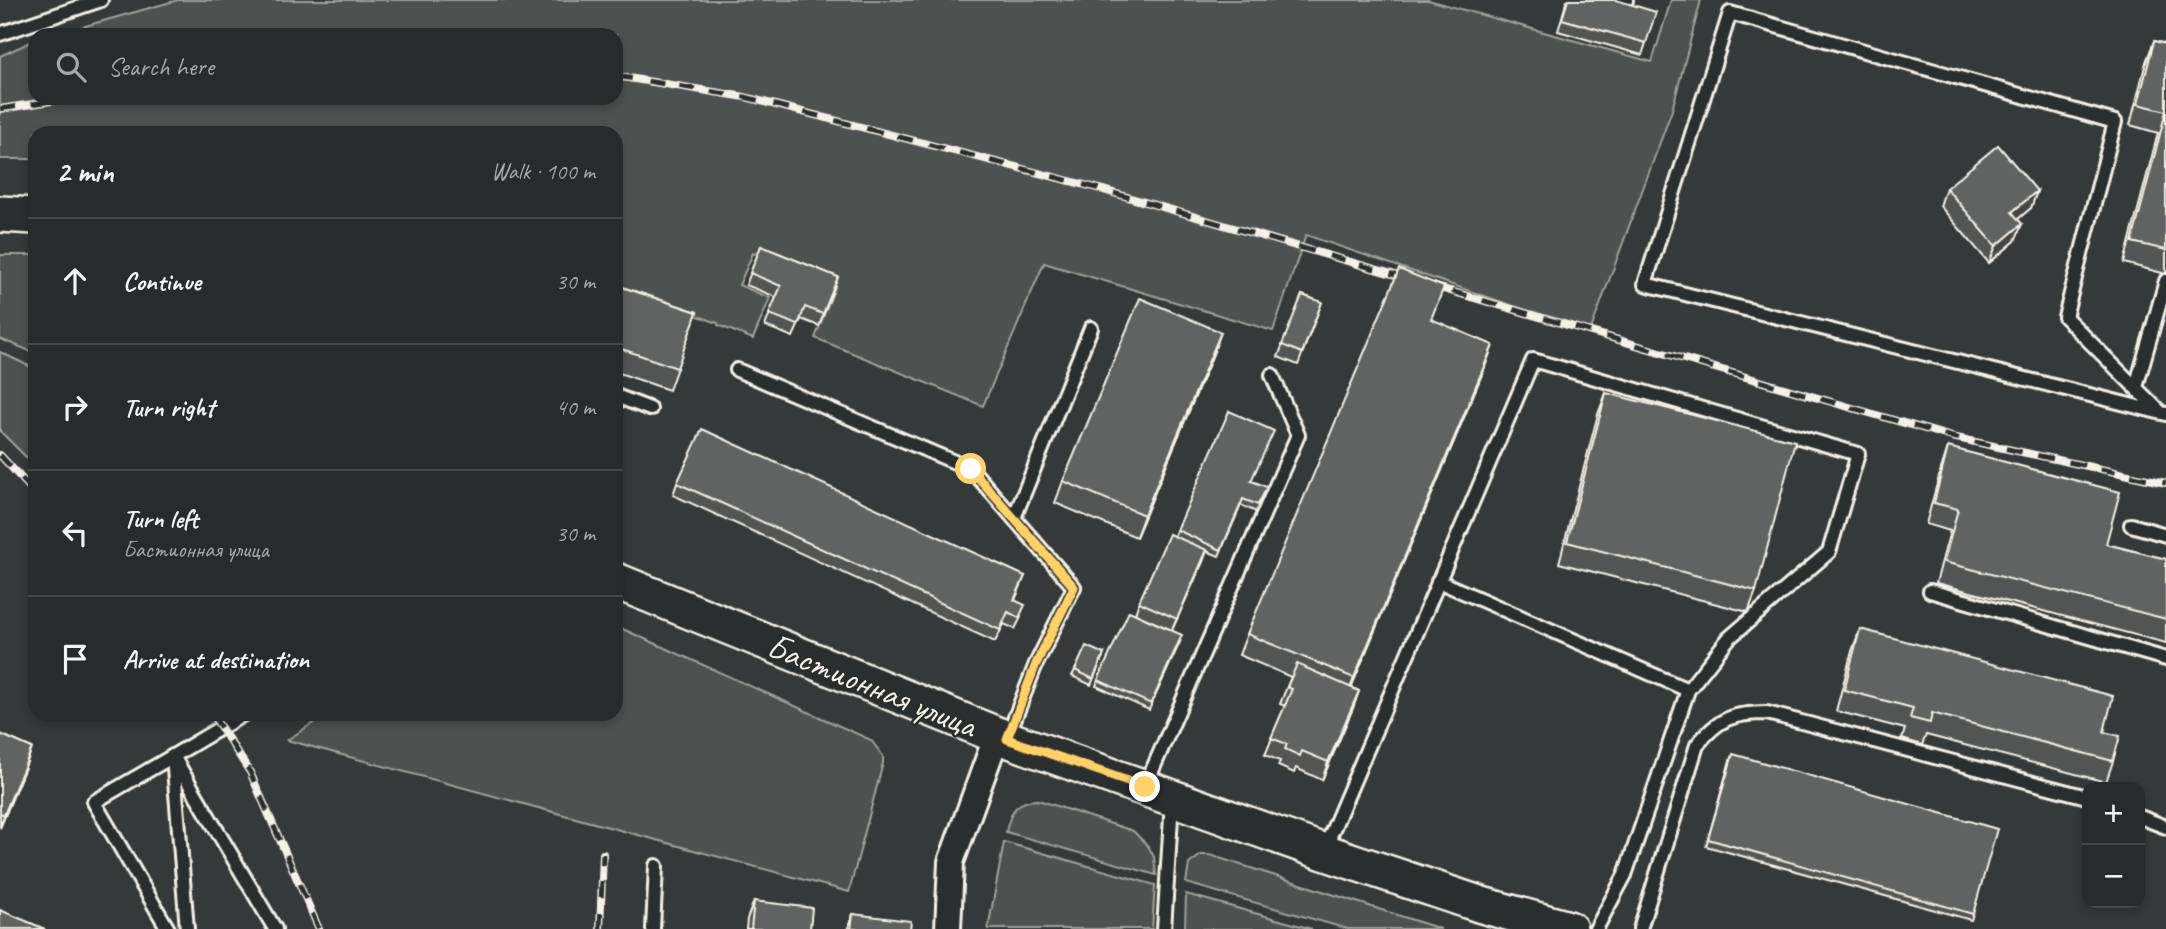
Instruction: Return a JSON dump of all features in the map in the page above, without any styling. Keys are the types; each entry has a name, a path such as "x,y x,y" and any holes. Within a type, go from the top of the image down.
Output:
{"main road":[{"path":"0,214 28,216"},
{"name":"Бастионная улица","path":"623,584 1002,737 1324,852 1482,905 1569,929"}],"street":[{"path":"948,929 951,863 1002,737"}],"lane":[{"path":"0,34 101,0"},
{"path":"1616,0 1625,3 1626,0"},
{"path":"1730,13 2115,122 2065,317 2163,413 1645,284 1730,13"},
{"path":"2136,387 2166,281"},
{"path":"1014,518 1091,328"},
{"path":"1324,852 1533,360 1857,454 1829,552 1728,638 1688,690 1625,875 1596,929"},
{"path":"737,370 971,469 1074,587 1002,737"},
{"path":"1164,929 1159,792 1298,435 1272,375"},
{"path":"623,399 650,409"},
{"path":"2131,525 2166,535"},
{"path":"1438,581 1688,690"},
{"path":"1930,591 2166,659"},
{"path":"1640,929 1697,745 1710,729 1728,717 1745,713 1767,713 2082,796"},
{"path":"168,929 94,802 232,721"},
{"path":"173,756 187,929"},
{"path":"173,756 275,929"},
{"path":"2145,819 2166,827"},
{"path":"653,929 656,866"}],"shaded area":[{"path":"178,0 1428,0 1652,62 1671,0 1701,0 1672,110 1590,332 1306,235 1273,331 1044,263 983,406 815,338 835,287 753,253 739,285 770,298 753,339 718,323 623,289 623,126 28,126 28,159 0,159 0,56 28,43 28,105 623,105 623,28 78,28"},
{"path":"0,255 28,255 28,350 0,339"},
{"path":"0,352 28,366 28,459 0,431"},
{"path":"623,629 871,740 883,756 883,763 849,892 287,740 316,721 623,721"},
{"path":"1038,800 1133,831 1148,846 1154,857 1156,875 1006,832 1019,805"},
{"path":"1004,842 1155,885 1152,929 988,929"},
{"path":"1201,855 1210,855 1441,929 1348,929 1186,883 1189,864"},
{"path":"1186,894 1312,929 1185,929"}],"building":[{"path":"1568,0 1616,0 1656,12 1646,43 1562,19"},
{"path":"2154,41 2166,44 2166,111 2138,104"},
{"path":"2166,111 2166,250 2132,242"},
{"path":"1998,145 2037,191 2012,212 2022,224 1996,246 1946,188"},
{"path":"761,246 838,277 823,314 805,307 798,325 769,314 781,286 750,273"},
{"path":"1399,269 1444,287 1431,319 1493,345 1354,678 1247,634"},
{"path":"623,287 697,312 677,368 623,349"},
{"path":"1302,295 1322,302 1302,353 1282,345"},
{"path":"1140,298 1221,332 1144,515 1063,481"},
{"path":"1606,393 1795,441 1756,591 1567,542"},
{"path":"1229,411 1274,431 1251,481 1267,487 1258,505 1243,499 1221,550 1177,530"},
{"path":"702,429 1025,576 1014,600 1025,605 1019,618 1008,612 1000,630 677,483"},
{"path":"1948,447 2120,492 2106,544 2166,559 2166,619 1944,562 1958,509 1934,503"},
{"path":"1169,534 1207,550 1177,619 1139,602"},
{"path":"1129,611 1182,635 1151,704 1098,680"},
{"path":"1860,629 2113,696 2104,732 2120,736 2113,761 1932,713 1930,723 1910,718 1913,708 1844,690"},
{"path":"1086,646 1104,654 1093,679 1075,670"},
{"path":"1297,664 1359,691 1328,762 1302,751 1300,756 1285,749 1287,744 1271,738 1292,689 1287,687"},
{"path":"0,734 32,748 4,815 0,813"},
{"path":"1733,754 1997,829 1973,914 1708,839"},
{"path":"754,901 812,908 810,929 751,929"},
{"path":"0,910 45,929 0,929"},
{"path":"853,914 911,921 910,929 851,929"}],"railway":[{"path":"623,77 745,97 1093,187 1952,437 2166,483"},
{"path":"0,109 28,105"},
{"path":"0,455 28,485"},
{"path":"217,721 250,772 319,929"},
{"path":"600,929 603,854"}],"route":[{"path":"971,469 1074,587 1036,664 1007,739 1145,787"}]}
